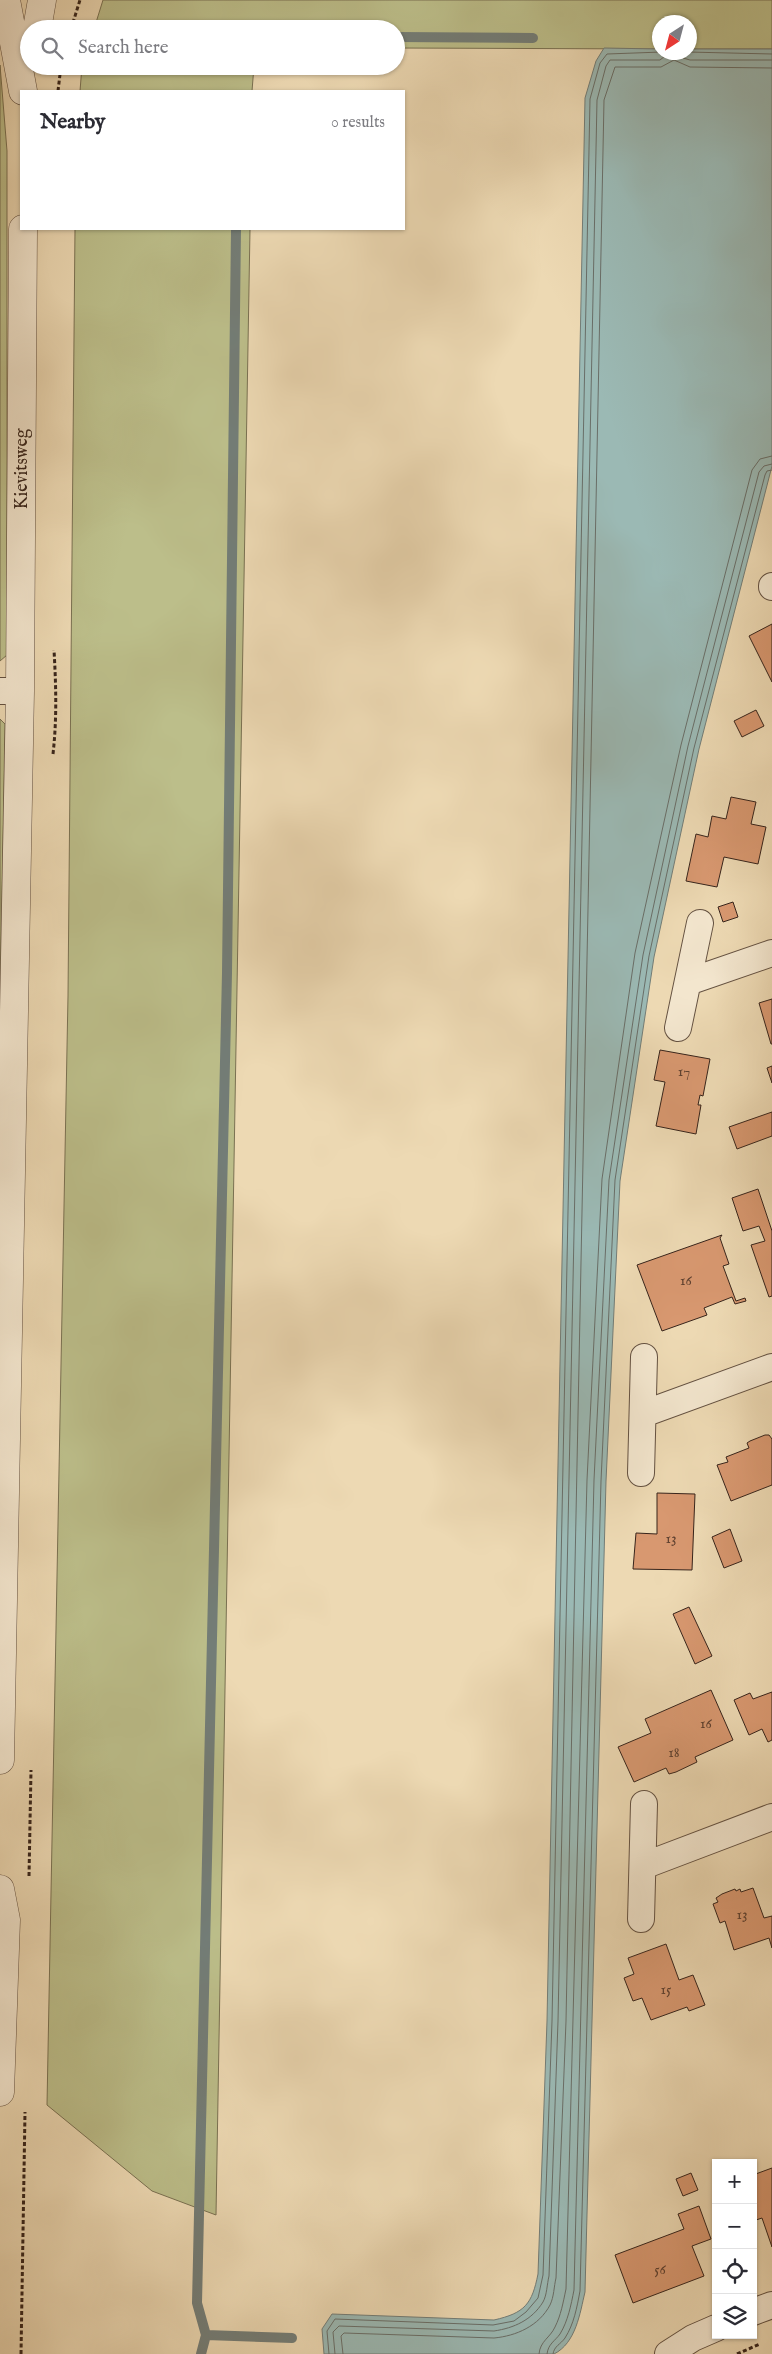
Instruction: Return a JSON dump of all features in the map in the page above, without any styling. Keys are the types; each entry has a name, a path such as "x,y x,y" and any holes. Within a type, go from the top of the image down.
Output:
{"street":[{"path":"6,0 20,75"},
{"path":"39,20 42,0"},
{"path":"20,75 23,90"},
{"path":"23,90 27,75"},
{"name":"Kievitsweg","path":"0,1760 10,691 23,230"},
{"path":"678,1028 700,923"},
{"path":"688,982 772,953"},
{"path":"642,1473 644,1357"},
{"path":"643,1414 772,1367"},
{"path":"641,1919 644,1804"},
{"path":"643,1866 772,1817"},
{"path":"0,1889 6,1920 0,2092"},
{"path":"757,2311 772,2305"},
{"path":"668,2354 693,2338 712,2330"}],"path":[{"path":"74,20 80,0"},
{"path":"58,90 60,75"},
{"path":"737,2354 763,2343"}],"green space":[{"path":"103,0 772,0 772,49 697,49 697,15 652,15 652,49 405,48 405,20 97,20"},
{"path":"0,65 7,151 7,655 0,661"},
{"path":"81,75 253,75 252,90 80,90"},
{"path":"75,230 250,230 216,2215 152,2191 47,2105 68,996"},
{"path":"0,719 5,724 0,1002"}],"water":[{"path":"604,48 652,49 652,60 697,60 697,49 772,49 772,466 699,749 654,957 620,1181 606,1481 585,2292 579,2318 572,2335 567,2343 554,2354 324,2354 322,2329 332,2314 494,2320 513,2314 525,2306 533,2293 538,2274 547,2021 585,98 596,61"}],"building":[{"path":"772,624 772,682 749,636"},
{"path":"756,710 764,726 742,737 734,721"},
{"path":"731,797 756,802 751,824 766,827 758,864 724,857 717,887 686,881 696,834 708,837 712,816 726,819"},
{"path":"733,902 738,917 723,922 718,907"},
{"path":"772,999 772,1044 771,1044 759,1003"},
{"path":"660,1050 710,1059 703,1096 700,1095 698,1105 701,1105 696,1134 656,1126 665,1082 654,1080"},
{"path":"772,1066 772,1083 767,1068"},
{"path":"772,1112 772,1136 737,1149 729,1127"},
{"path":"758,1189 772,1231 772,1296 769,1297 751,1245 765,1241 759,1226 743,1231 732,1198"},
{"path":"722,1235 720,1238 729,1264 723,1266 736,1301 745,1298 746,1301 735,1304 732,1297 704,1308 707,1315 662,1331 637,1265"},
{"path":"769,1435 772,1439 772,1485 731,1501 717,1465 728,1462 726,1457 749,1448 747,1443"},
{"path":"657,1493 695,1494 692,1570 633,1569 636,1533 657,1534"},
{"path":"730,1529 742,1561 724,1568 712,1537"},
{"path":"689,1607 712,1656 695,1664 673,1614"},
{"path":"711,1690 733,1740 695,1757 697,1762 676,1772 669,1774 666,1768 634,1782 618,1747 651,1733 645,1719"},
{"path":"772,1692 772,1740 768,1742 762,1729 749,1735 734,1700 750,1693 753,1699"},
{"path":"753,1888 764,1918 772,1916 772,1948 769,1938 734,1950 725,1921 720,1923 713,1904 718,1902 716,1898 722,1894 735,1889 736,1891 740,1889 741,1892"},
{"path":"666,1944 679,1980 693,1975 705,2005 689,2011 687,2007 651,2020 642,1998 633,2001 624,1978 634,1974 628,1958"},
{"path":"772,2168 772,2247 762,2218 757,2220 757,2174"},
{"path":"691,2173 698,2190 683,2196 676,2179"},
{"path":"699,2206 711,2239 692,2246 704,2276 633,2303 615,2255 684,2229 678,2214"}],"waterway":[{"path":"405,37 533,38"},
{"path":"201,2354 206,2335 197,2303 227,973 236,230"},
{"path":"206,2335 292,2338"}]}
